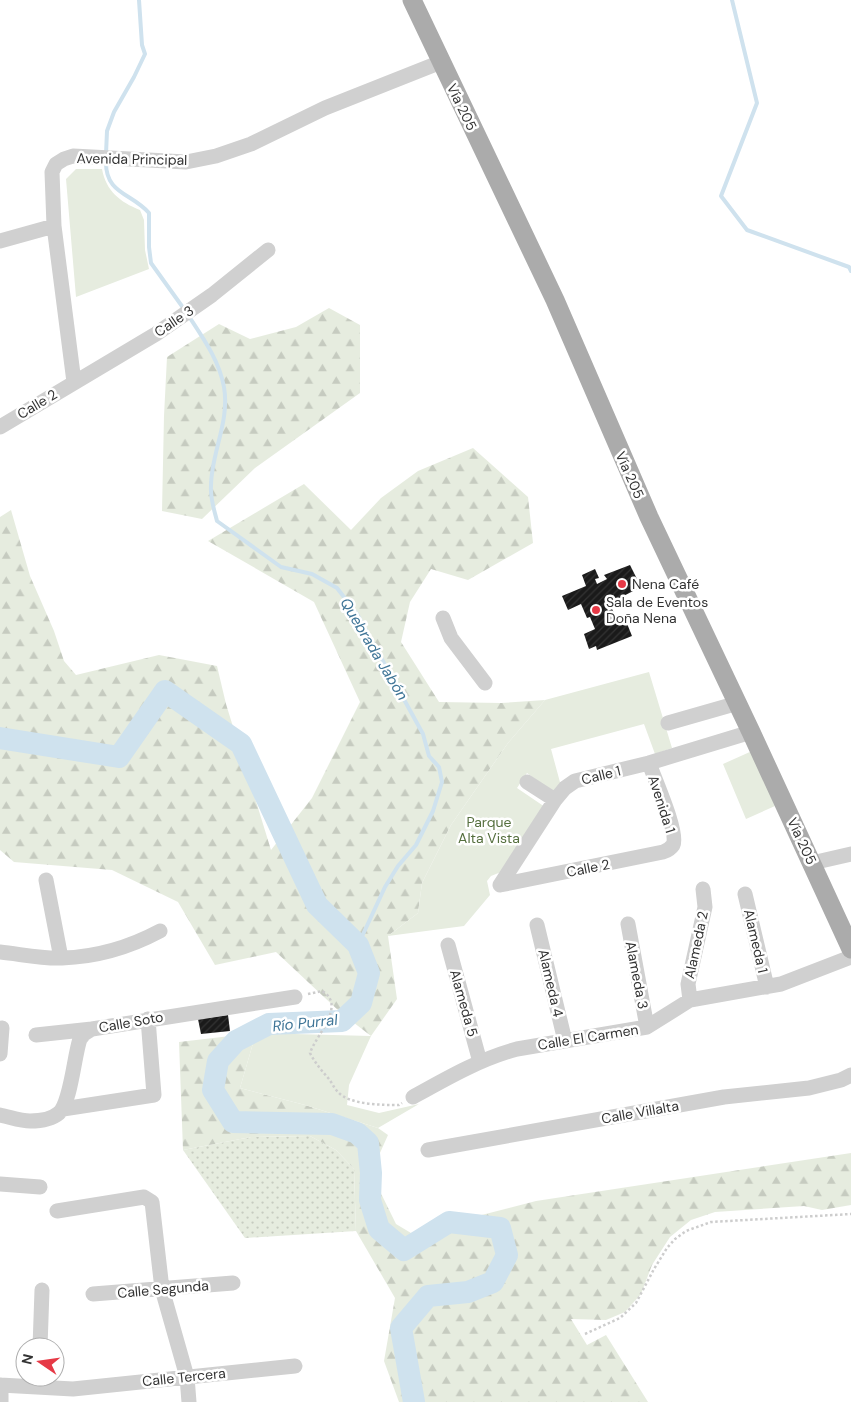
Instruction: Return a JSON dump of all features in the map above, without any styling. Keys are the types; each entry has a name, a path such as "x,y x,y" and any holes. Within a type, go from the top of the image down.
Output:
{"main road":[{"name":"Vía 205","path":"412,0 555,300 648,517 738,704 851,949"}],"street":[{"name":"Avenida Principal","path":"74,382 54,226 52,172 56,164 73,156 186,162 216,156 251,144 325,108 440,62"},
{"path":"0,241 54,226"},
{"name":"Calle 3","path":"74,382 156,334 212,295 268,250"},
{"name":"Calle 2","path":"0,427 74,382"},
{"path":"443,618 451,638 485,683"},
{"path":"668,723 738,704"},
{"name":"Calle 1","path":"500,885 555,800 565,788 575,781 649,763 751,732"},
{"name":"Avenida 1","path":"649,763 674,831 673,845"},
{"path":"526,782 555,800"},
{"name":"Calle 2","path":"500,885 663,852 673,845"},
{"path":"812,863 851,854"},
{"path":"46,880 61,958"},
{"name":"Alameda 2","path":"690,1000 688,984 705,908 703,889"},
{"name":"Alameda 1","path":"745,894 767,987"},
{"name":"Alameda 3","path":"628,924 647,1027"},
{"name":"Alameda 4","path":"537,925 564,1041"},
{"path":"0,952 61,958 90,956 136,943 160,931"},
{"name":"Alameda 5","path":"448,945 480,1062"},
{"name":"Calle El Carmen","path":"413,1097 457,1072 499,1054 518,1049 647,1027 690,1000 781,984 851,957"},
{"name":"Calle Soto","path":"63,1109 68,1097 80,1039 92,1029 295,997"},
{"path":"0,1115 29,1121 49,1119 63,1109 154,1095 148,1019"},
{"path":"0,1054 2,1028"},
{"path":"36,1035 92,1029"},
{"name":"Calle Villalta","path":"428,1150 724,1097 809,1088 840,1080 851,1075"},
{"path":"0,1184 40,1187"},
{"path":"57,1211 144,1197 152,1202 162,1289 187,1377 189,1402"},
{"name":"Calle Segunda","path":"93,1294 233,1283"},
{"path":"40,1337 42,1290"},
{"name":"Calle Tercera","path":"50,1387 73,1396 187,1377 295,1366"},
{"name":"Calle Tercera","path":"1,1385 15,1384"},
{"path":"1,1385 1,1402"}],"path":[{"path":"295,997 322,991 328,994 332,1001 331,1013 310,1053 314,1062 339,1094 362,1103 380,1105 399,1104 413,1097"},
{"path":"585,1334 620,1318 636,1303 667,1248 686,1231 711,1222 851,1214"}],"green space":[{"path":"76,169 102,169 107,184 115,195 140,210 144,220 145,250 149,269 76,297 66,179"},
{"path":"329,308 360,325 360,393 255,468 202,519 162,511 167,357 219,324 250,339 296,327"},
{"path":"473,448 528,497 533,543 468,580 431,569 410,602 401,642 439,702 501,703 545,700 508,743 451,825 422,883 418,913 388,936 397,999 371,1036 340,1012 276,952 215,965 178,902 112,870 14,862 0,850 0,517 11,510 30,576 54,631 64,661 76,675 159,655 217,666 226,704 271,850 312,798 360,702 314,602 208,541 304,484 351,530 381,498 418,471"},
{"name":"Parque Alta Vista","path":"649,672 672,748 655,754 644,724 551,749 561,786 554,793 527,773 517,788 545,807 501,872 491,876 487,881 490,895 464,926 388,936 418,913 422,883 451,825 508,743 545,700"},
{"path":"752,751 775,806 746,819 723,764"},
{"path":"256,1033 240,1088 305,1105 378,1128 388,1135 371,1173 396,1224 411,1233 536,1201 851,1153 851,1205 822,1210 804,1206 715,1212 691,1220 670,1237 652,1265 641,1294 625,1312 606,1320 571,1319 587,1345 606,1335 648,1402 399,1402 384,1361 395,1298 356,1231 354,1169 336,1150 310,1136 251,1137 183,1150 179,1042"},
{"path":"256,1033 371,1036 349,1085 347,1105 379,1113 419,1104 378,1128 305,1105 240,1088"},
{"path":"310,1136 336,1150 354,1169 356,1231 245,1238 183,1150 251,1137"}],"building":[{"name":"Sala de Eventos Doña Nena","path":"630,565 641,587 606,605 608,611 612,609 617,619 624,616 632,636 597,650 596,646 589,649 584,634 595,629 590,617 587,618 581,604 568,610 562,596 586,586 582,575 595,569 599,578 595,579 597,584 607,579 604,575"},
{"path":"228,1015 230,1031 201,1034 198,1019"}],"waterway":[{"name":"Quebrada Jabón","path":"106,154 107,131 114,112 145,54 142,45 139,0"},
{"path":"732,0 757,103 721,196 747,230 849,267 851,271"},
{"name":"Quebrada Jabón","path":"106,161 107,172 115,187 149,213 151,263 184,309"},
{"name":"Quebrada Jabón","path":"188,315 214,358 224,387 223,425 214,462 211,486 217,521 281,567 312,574 337,588 357,614 423,734 429,756 439,767 442,782 433,811 416,845 398,866 385,887 358,945"},
{"name":"Río Purral","path":"0,738 119,757 165,691 241,744 317,905 358,945 369,973 361,1003 342,1021 269,1024 236,1041 218,1061 213,1090 233,1122 332,1124 357,1133 368,1143 371,1173 370,1200 379,1229 404,1250 449,1222 500,1228 507,1255 493,1282 468,1292 428,1296 401,1328 414,1402"}],"place":[{"name":"Nena Café","path":"622,584"},
{"name":"Sala de Eventos Doña Nena","path":"596,610"}]}
